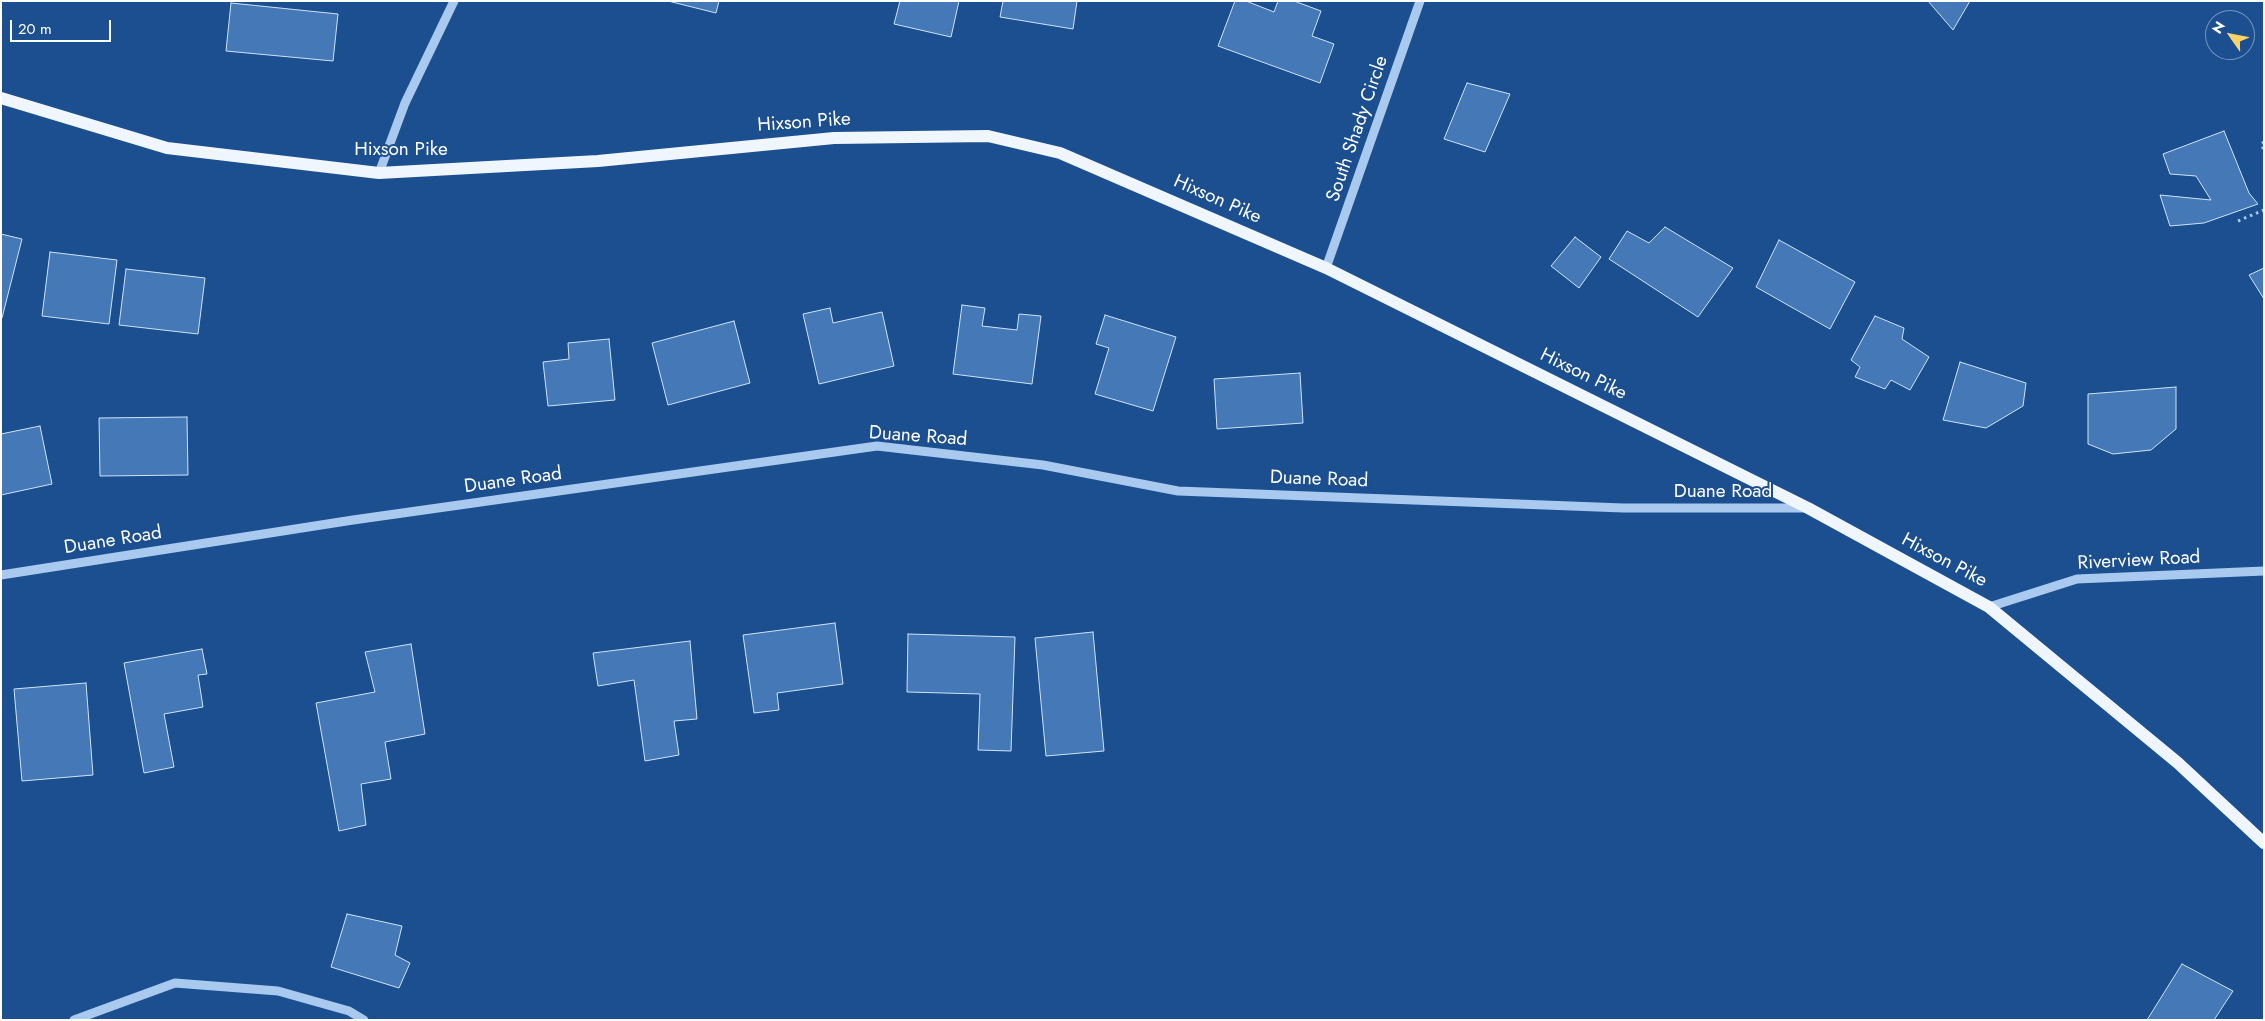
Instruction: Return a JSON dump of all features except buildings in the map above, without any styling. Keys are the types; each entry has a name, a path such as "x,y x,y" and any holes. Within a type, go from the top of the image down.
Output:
{"main road":[{"name":"Hixson Pike","path":"1,98 168,148 379,173 598,161 834,138 988,136 1060,153 1326,268 1808,508 1989,606 2178,763 2264,843"}],"street":[{"path":"379,173 405,103 454,1"},
{"name":"South Shady Circle","path":"1326,268 1420,1"},
{"name":"Duane Road","path":"1,575 353,520 876,446 1044,465 1178,491 1623,508 1808,508"},
{"name":"Riverview Road","path":"1989,606 2078,579 2264,571"},
{"path":"74,1020 175,983 278,991 349,1010 364,1020"}],"path":[{"path":"2264,142 2261,144 2264,150"},
{"path":"2238,221 2264,210"}]}
